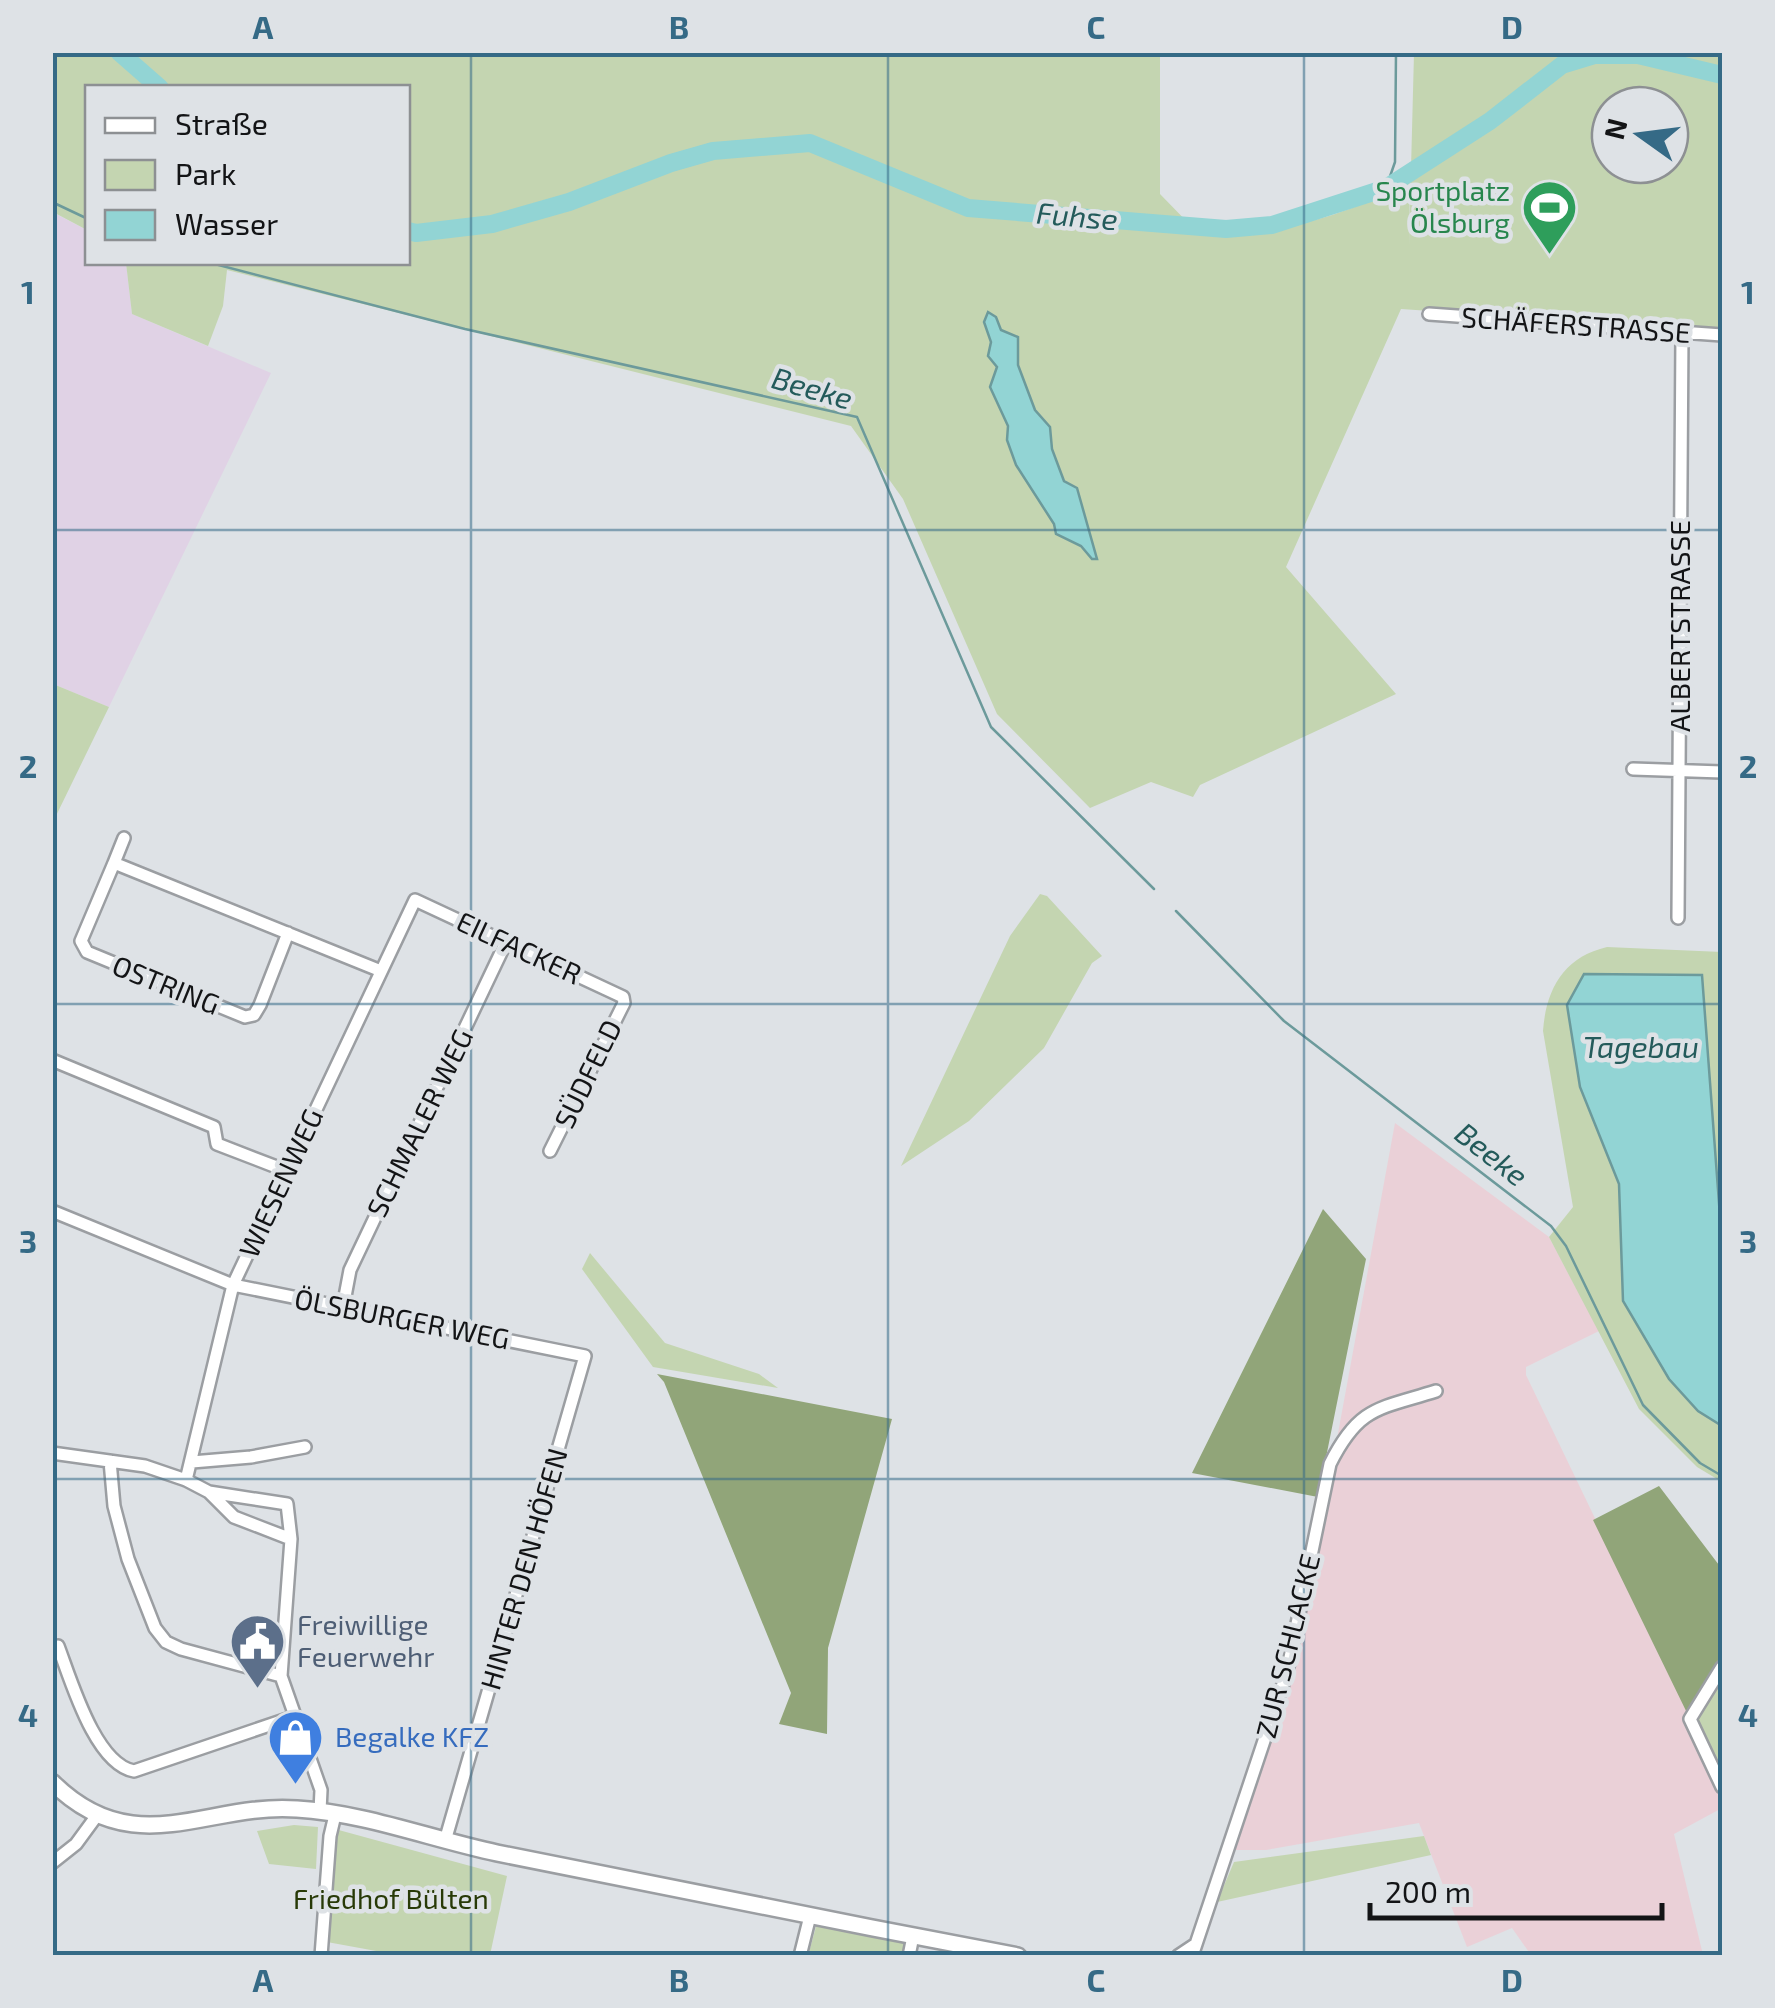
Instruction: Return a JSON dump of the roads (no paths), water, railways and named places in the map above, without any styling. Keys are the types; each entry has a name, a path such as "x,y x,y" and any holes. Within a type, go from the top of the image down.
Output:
{"street":[{"name":"SCHÄFERSTRASSE","path":"1429,314 1722,334"},
{"name":"ALBERTSTRASSE","path":"1678,918 1682,333"},
{"path":"1633,769 1722,772"},
{"name":"OSTRING","path":"124,838 81,940 87,952 244,1017 254,1015 260,1005 288,933"},
{"path":"114,863 382,971"},
{"name":"EILFACKER","path":"415,900 623,997"},
{"name":"WIESENWEG","path":"186,1480 233,1285 415,900"},
{"name":"SCHMALER WEG","path":"343,1307 350,1270 506,942"},
{"name":"SÜDFELD","path":"550,1151 624,1002 623,997"},
{"path":"52,1060 214,1127 217,1144 287,1171"},
{"name":"ÖLSBURGER WEG","path":"52,1211 233,1285 585,1356"},
{"name":"HINTER DEN HÖFEN","path":"445,1841 585,1356"},
{"name":"ZUR SCHLACKE","path":"1194,1950 1287,1672 1330,1464 1345,1433 1362,1419 1383,1406 1436,1391"},
{"path":"192,1462 305,1447"},
{"path":"52,1453 145,1466 186,1480 208,1492 234,1517 291,1539"},
{"path":"110,1461 114,1506 128,1559 155,1628 166,1642 281,1676"},
{"path":"208,1492 287,1504 291,1539 281,1676 327,1813 330,1836 321,1956"},
{"path":"52,1648 58,1646 84,1716 115,1763 125,1769 172,1759 296,1716"},
{"path":"1722,1666 1690,1720 1722,1787"},
{"path":"52,1782 98,1814 149,1826 277,1808 327,1813 479,1849 1018,1956"},
{"path":"52,1863 76,1844 98,1814"},
{"path":"800,1956 810,1916"},
{"path":"909,1956 913,1936"},
{"path":"1178,1956 1194,1950"}],"water":[{"path":"988,312 996,317 1001,330 1018,337 1018,365 1035,410 1050,427 1052,449 1064,481 1077,488 1097,559 1056,534 1054,524 1016,465 1007,440 1008,426 990,387 997,367 988,356 991,342 984,322"},
{"name":"Tagebau","path":"1584,974 1702,975 1722,1243 1722,1426 1698,1411 1669,1379 1623,1301 1619,1184 1580,1087 1567,1005"}],"waterway":[{"name":"Fuhse","path":"119,52 157,85"},
{"path":"1386,188 1395,162 1396,52"},
{"name":"Fuhse","path":"410,232 492,224 569,202 713,151 810,143 968,208 1226,229 1272,225 1386,188 1490,121 1562,65 1595,55 1638,55 1722,75"},
{"name":"Beeke","path":"52,202 85,218"},
{"name":"Beeke","path":"219,265 465,329 857,417 991,727 1154,889"},
{"name":"Beeke","path":"1176,911 1284,1021 1551,1226 1566,1246 1643,1405 1700,1463 1722,1476"}],"place":[{"name":"Sportplatz Ölsburg","path":"1549,256"},
{"name":"Freiwillige Feuerwehr","path":"258,1690"},
{"name":"Begalke KFZ","path":"296,1786"}],"park label":[{"name":"Friedhof Bülten","path":"391,1899"}]}
